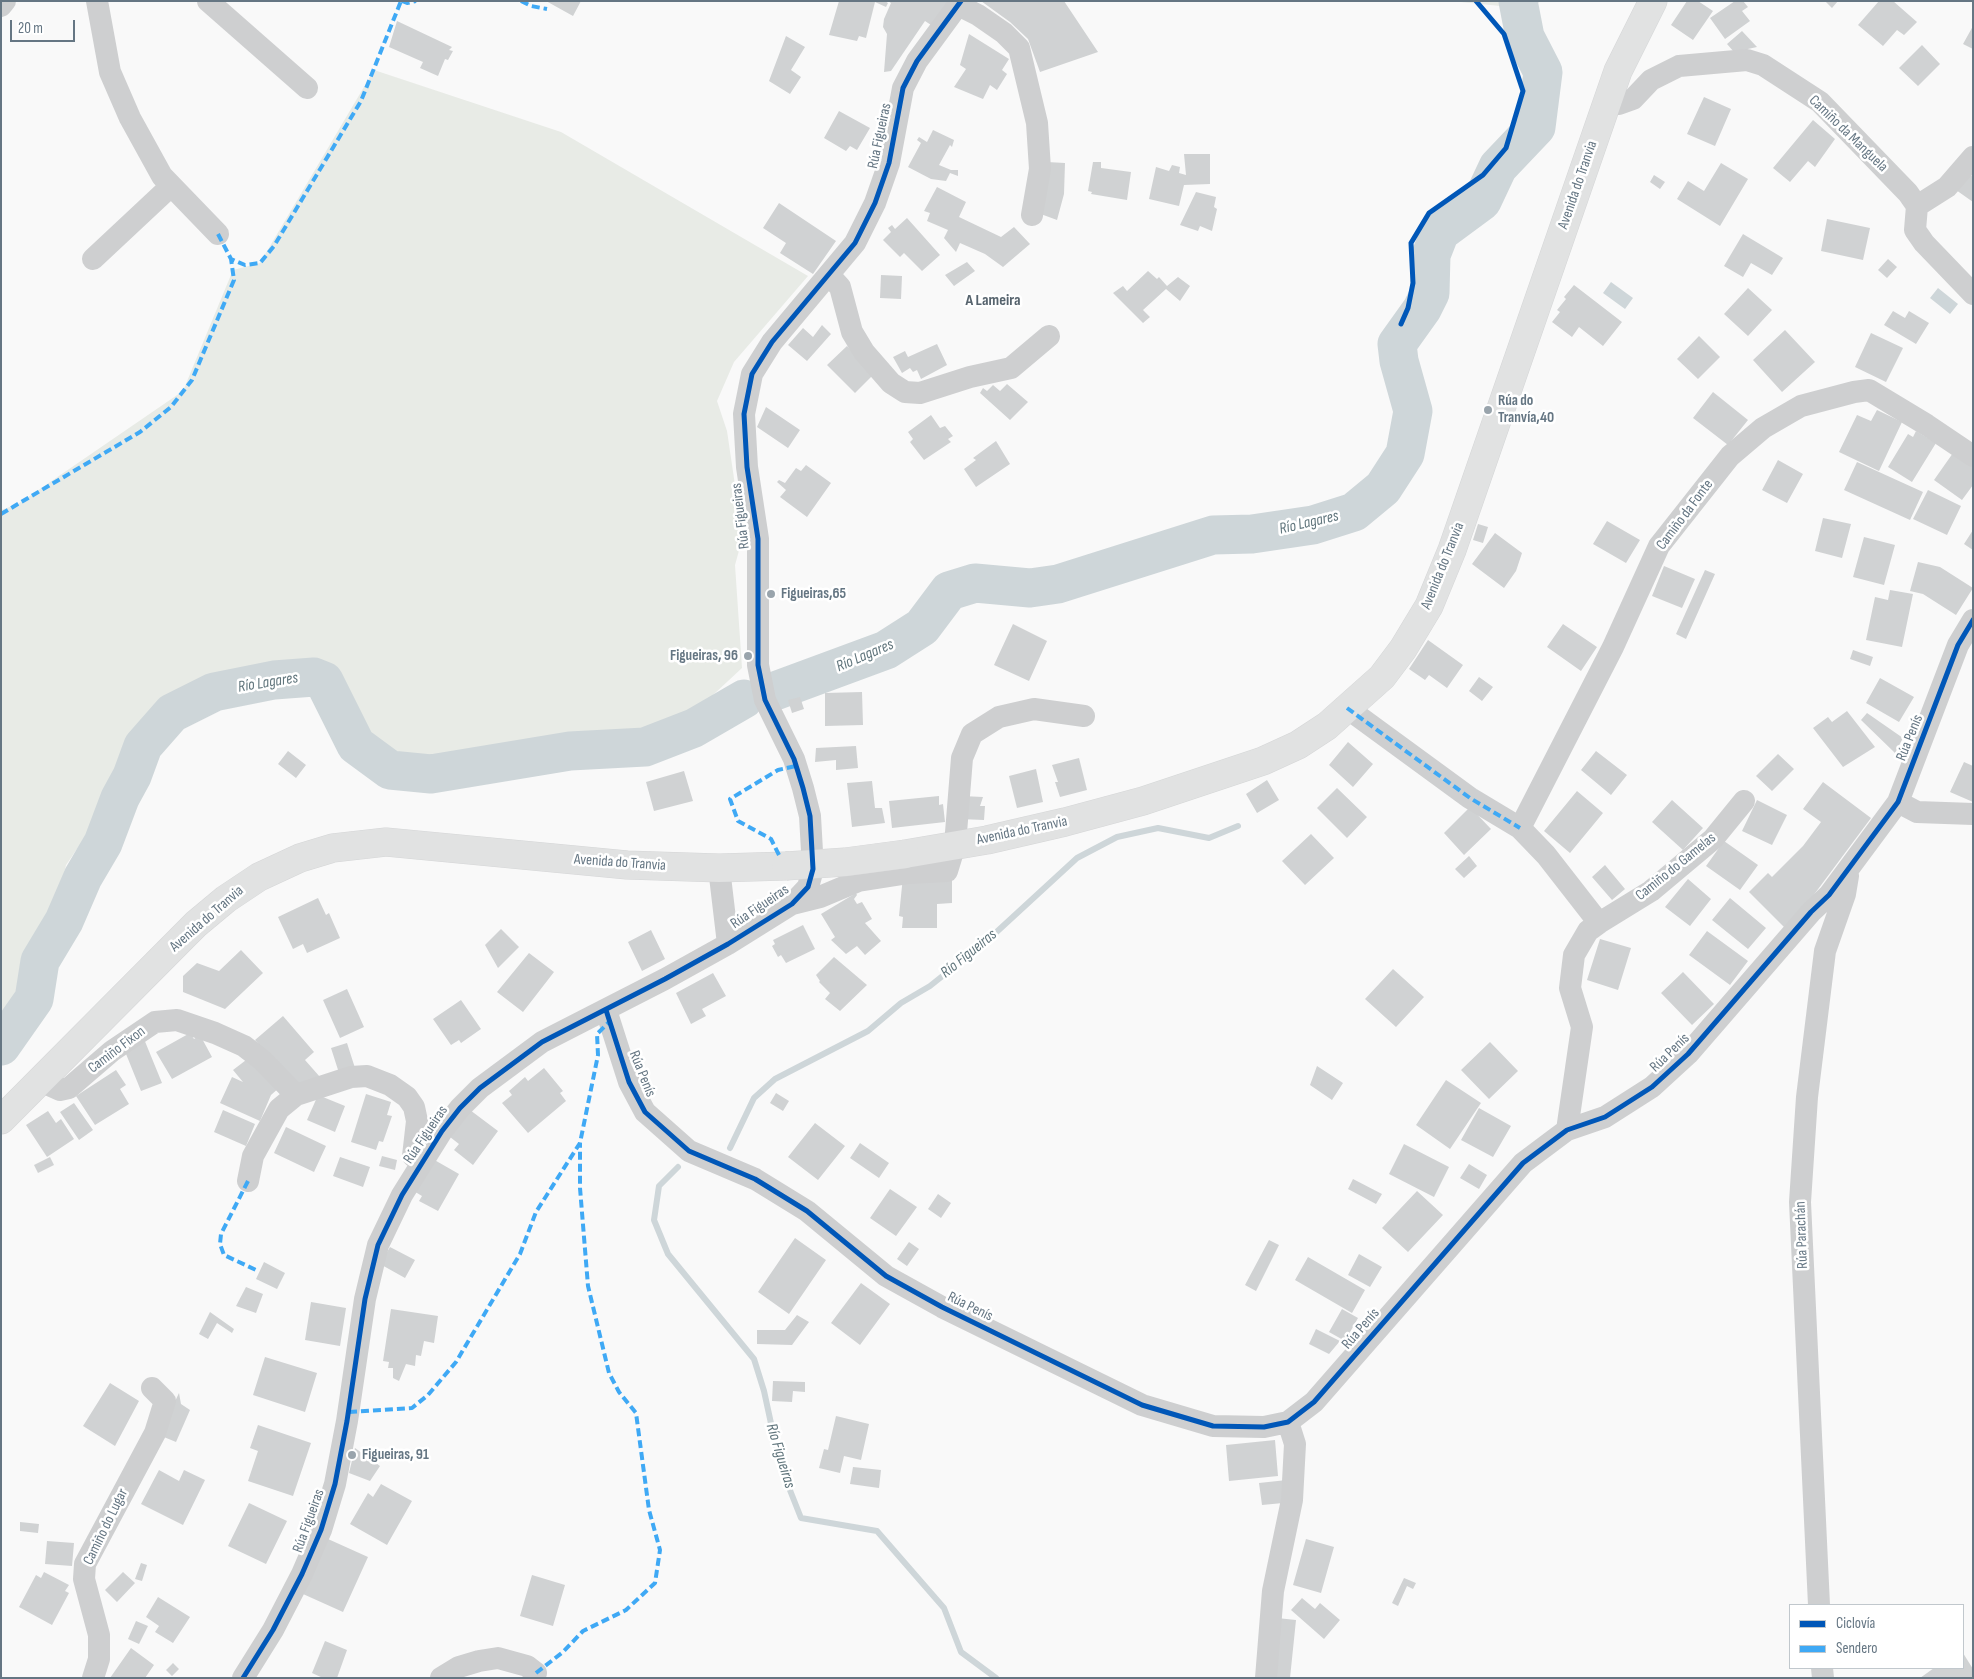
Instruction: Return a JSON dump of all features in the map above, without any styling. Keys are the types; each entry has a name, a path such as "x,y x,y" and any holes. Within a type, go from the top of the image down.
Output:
{"main road":[{"name":"Avenida do Tranvia","path":"1,1120 196,924 218,905 259,877 300,858 333,848 386,842 627,865 719,868 845,862 955,845 1065,822 1143,801 1263,762 1298,745 1327,726 1382,677 1403,649 1429,606 1452,550 1606,103 1618,71 1653,1"}],"street":[{"path":"1,6 5,1"},
{"path":"97,1 110,72 130,118 162,176 218,234"},
{"path":"208,1 307,88"},
{"path":"959,3 1004,33 1018,48 1037,123 1040,169 1032,215"},
{"name":"Rúa Figueiras","path":"243,1678 273,1630 302,1574 321,1530 335,1484 348,1421 365,1299 378,1245 402,1194 421,1163 460,1108 480,1088 542,1042 606,1010 728,944 792,904 808,887 813,870 810,816 794,759 765,700 758,665 758,540 747,467 744,414 752,374 772,342 855,243 875,203 889,164 903,88 917,61 959,3"},
{"name":"Camiño da Manguela","path":"1606,103 1619,104 1633,99 1650,80 1679,66 1747,60 1763,65 1820,102 1908,193 1917,206"},
{"path":"1973,157 1947,187 1917,206 1915,230 1924,243 1973,294"},
{"path":"92,259 172,186"},
{"path":"829,275 840,287 852,332 864,352 891,383 905,392 920,393 970,377 1011,368 1049,336"},
{"name":"Camiño da Fonte","path":"1520,828 1613,647 1659,546 1730,456 1763,428 1800,406 1869,390 1928,425 1973,456"},
{"name":"Rúa Penís","path":"606,1010 629,1082 645,1112 689,1151 755,1179 807,1211 886,1276 942,1308 1142,1405 1213,1426 1264,1427 1288,1422 1314,1402 1523,1162 1567,1130 1605,1117 1652,1087 1681,1061 1811,912 1830,895 1898,802 1958,645 1973,620"},
{"path":"1347,708 1470,798 1520,828 1546,855 1599,923"},
{"path":"792,904 820,897 858,881 909,873 947,872 955,845 962,758 972,734 999,717 1034,710 1084,716"},
{"name":"Camiño do Gamelas","path":"1567,1130 1582,1027 1570,988 1574,955 1588,931 1651,891 1713,839 1744,802"},
{"path":"1898,802 1918,812 1973,814"},
{"path":"719,868 728,944"},
{"name":"Rúa Parachán","path":"1819,1604 1800,1202 1807,1097 1826,951 1845,894 1848,870"},
{"name":"Camiño Fixon","path":"40,1081 60,1090 69,1088 112,1050 155,1022 177,1020 215,1033 244,1046 262,1060 296,1095"},
{"path":"248,1181 253,1156 279,1109 296,1095 351,1077 367,1076 390,1085 407,1097 414,1107 417,1120 413,1156 421,1163"},
{"name":"Camiño do Lugar","path":"93,1678 99,1658 100,1635 84,1579 86,1564 155,1433 165,1401 152,1388"},
{"path":"1266,1678 1273,1591 1292,1500 1295,1444 1288,1422"},
{"path":"441,1678 460,1667 479,1660 498,1658 527,1666 536,1673"}],"shaded area":[{"path":"1451,1 1541,1 1530,9"},
{"path":"374,70 561,132 808,276 734,362 717,401 727,431 740,519 740,547 735,565 742,668 699,708 671,725 646,735 619,737 587,735 463,755 411,759 382,751 371,744 351,720 332,669 321,663 291,672 222,682 170,702 152,714 138,728 125,757 118,787 103,800 97,829 79,846 66,865 62,883 23,969 23,984 16,1006 1,1028 1,510 18,504 183,391 233,270 260,263"},
{"path":"1611,282 1633,298 1625,309 1603,293"},
{"path":"1938,288 1958,304 1950,314 1930,298"}],"building":[{"path":"546,1 581,1 573,16"},
{"path":"839,1 885,1 888,3 886,7 875,2 866,38 859,36 857,41 829,35"},
{"path":"888,1 950,1 931,25 925,21 891,71 884,72 887,34 883,27 884,19 891,3"},
{"path":"981,1 1064,1 1098,52 1040,72 1028,39 1010,22"},
{"path":"1687,1 1698,1 1713,11 1693,40 1671,25"},
{"path":"1735,1 1743,1 1748,7 1742,11 1750,21 1725,39 1710,18"},
{"path":"1825,1 1838,1 1832,8"},
{"path":"1879,1 1893,1 1917,22 1904,35 1897,30 1883,46 1858,25"},
{"path":"397,21 452,47 449,50 453,51 448,60 445,59 438,76 420,68 423,62 389,47"},
{"path":"1973,26 1973,49 1963,44"},
{"path":"1742,31 1757,47 1734,52 1727,44"},
{"path":"969,34 1009,59 1002,70 1007,74 997,90 990,85 983,99 954,87 966,69 960,65"},
{"path":"786,36 805,47 791,70 801,77 790,94 769,81"},
{"path":"1922,45 1940,64 1918,86 1899,68"},
{"path":"1704,97 1731,109 1715,146 1687,134"},
{"path":"839,111 870,128 857,150 850,146 846,151 824,138"},
{"path":"1813,120 1835,139 1815,167 1808,161 1790,182 1773,168"},
{"path":"933,130 954,140 952,147 950,145 939,165 951,170 958,170 958,176 950,173 946,181 931,179 908,167 921,143 917,140 919,137 927,142"},
{"path":"1184,154 1210,154 1210,184 1184,185 1179,206 1149,199 1156,167 1169,171 1172,165 1180,167 1179,173 1186,175"},
{"path":"1047,162 1065,163 1064,194 1057,220 1038,213"},
{"path":"1093,162 1101,162 1101,168 1131,172 1127,200 1091,194 1092,192 1088,191"},
{"path":"1721,163 1748,179 1720,226 1677,199 1688,181 1704,191"},
{"path":"1968,173 1973,177 1973,202 1956,190"},
{"path":"1654,175 1665,182 1660,189 1650,182"},
{"path":"937,187 966,202 959,217 1001,237 1014,227 1030,244 1003,267 985,254 960,243 956,252 944,238 948,230 927,221 930,213 924,211"},
{"path":"1196,192 1216,197 1214,207 1217,209 1212,231 1200,226 1198,231 1180,225"},
{"path":"779,203 836,241 813,274 780,253 786,243 763,228"},
{"path":"907,218 940,255 922,271 904,253 900,257 883,240 891,232 888,228 892,225 895,229"},
{"path":"1827,219 1870,228 1863,260 1821,251"},
{"path":"1743,234 1783,258 1772,275 1751,263 1743,277 1724,266"},
{"path":"1888,259 1897,267 1887,278 1878,270"},
{"path":"967,262 975,271 954,286 945,275"},
{"path":"1148,271 1157,279 1159,277 1167,286 1178,277 1190,286 1180,301 1166,289 1143,310 1150,317 1143,323 1113,293 1123,286 1127,291"},
{"path":"881,275 902,276 901,299 880,298"},
{"path":"1574,285 1622,322 1603,346 1579,327 1572,337 1552,322 1560,312 1557,310 1566,299 1564,297"},
{"path":"1748,288 1772,310 1748,336 1724,314"},
{"path":"1893,311 1905,318 1909,311 1929,323 1916,344 1884,325"},
{"path":"822,325 831,334 807,361 788,345 803,328 813,337"},
{"path":"1785,330 1815,362 1782,392 1753,360"},
{"path":"1871,333 1903,348 1886,382 1855,367"},
{"path":"1699,336 1720,357 1698,379 1677,359"},
{"path":"937,344 947,365 921,379 917,370 913,372 910,368 902,373 893,357 905,351 908,357"},
{"path":"847,346 875,373 855,393 827,365"},
{"path":"1007,384 1028,402 1010,420 980,393 983,388 987,391 993,385 1000,391"},
{"path":"1713,392 1748,420 1728,445 1693,418"},
{"path":"766,407 800,430 788,448 757,427"},
{"path":"1877,410 1902,422 1879,471 1839,452 1857,415 1871,421"},
{"path":"931,415 940,428 945,426 953,436 948,439 951,442 924,460 910,442 913,439 908,432"},
{"path":"1916,431 1936,443 1912,482 1888,467 1908,434 1913,437"},
{"path":"996,441 1010,464 976,487 964,469 976,460 973,458"},
{"path":"1953,453 1973,467 1973,485 1962,500 1934,480"},
{"path":"1778,460 1803,474 1787,503 1762,490"},
{"path":"1857,462 1923,492 1910,520 1844,490"},
{"path":"806,465 831,483 807,517 780,497 786,490 777,482 779,480 785,483 796,468 801,471"},
{"path":"1928,490 1961,506 1947,535 1913,519"},
{"path":"1823,518 1851,524 1842,558 1815,551"},
{"path":"1607,521 1640,540 1626,563 1593,544"},
{"path":"1478,524 1488,527 1483,543 1473,540"},
{"path":"1973,530 1973,550 1964,544"},
{"path":"1495,533 1522,553 1516,571 1504,588 1472,564"},
{"path":"1864,537 1895,545 1884,585 1853,577"},
{"path":"1918,562 1940,567 1973,588 1956,615 1923,594 1910,591"},
{"path":"1664,566 1695,579 1682,608 1652,596"},
{"path":"1705,570 1715,574 1686,639 1676,634"},
{"path":"1890,590 1913,594 1902,647 1866,640 1875,597 1888,600"},
{"path":"1013,624 1047,641 1029,681 994,665"},
{"path":"1563,624 1597,647 1581,671 1547,647"},
{"path":"1428,640 1463,665 1447,688 1429,675 1425,680 1409,669"},
{"path":"1853,650 1873,657 1870,666 1850,659"},
{"path":"1479,677 1493,687 1482,701 1469,691"},
{"path":"1880,678 1914,697 1899,722 1866,703"},
{"path":"862,692 863,725 825,726 825,693"},
{"path":"800,697 804,709 792,713 788,700"},
{"path":"1847,711 1875,747 1843,767 1813,728 1828,717 1832,722"},
{"path":"1867,713 1903,738 1895,753 1861,720"},
{"path":"1348,742 1373,764 1353,787 1329,765"},
{"path":"856,746 858,768 836,770 836,760 815,762 816,748"},
{"path":"288,751 306,765 296,778 278,764"},
{"path":"1596,751 1627,775 1611,795 1581,770"},
{"path":"1778,754 1794,769 1772,791 1756,776"},
{"path":"1079,758 1087,790 1060,797 1055,782 1058,782 1052,765"},
{"path":"1964,762 1973,766 1973,802 1950,792"},
{"path":"1036,769 1043,802 1017,808 1009,776"},
{"path":"684,771 693,801 654,811 646,782"},
{"path":"1267,780 1279,800 1257,813 1246,794"},
{"path":"872,781 875,808 882,808 885,823 852,827 847,783"},
{"path":"1823,782 1871,818 1804,908 1784,927 1749,892 1768,873 1772,877 1803,846 1821,822 1803,809"},
{"path":"1337,788 1367,817 1347,838 1317,808"},
{"path":"1577,791 1603,813 1570,853 1544,831"},
{"path":"939,796 939,805 943,804 945,822 892,828 889,801"},
{"path":"962,796 983,797 980,806 985,806 984,820 960,819"},
{"path":"1672,800 1703,828 1683,850 1652,822"},
{"path":"1757,800 1787,815 1772,845 1742,831"},
{"path":"1470,807 1491,829 1464,855 1444,833"},
{"path":"1311,834 1334,858 1305,885 1282,861"},
{"path":"1724,841 1758,865 1740,890 1706,866"},
{"path":"1469,856 1477,866 1464,878 1455,869"},
{"path":"1605,865 1625,889 1612,900 1592,877"},
{"path":"903,876 952,880 952,903 937,904 937,928 902,928 903,917 899,916"},
{"path":"1688,879 1711,899 1690,926 1665,907"},
{"path":"856,893 857,895 854,899 857,904 862,902 872,919 865,923 881,941 865,955 857,946 846,954 831,940 835,937 821,914"},
{"path":"318,898 326,915 329,913 340,938 307,953 303,944 293,949 278,917"},
{"path":"1730,898 1766,928 1748,949 1712,920"},
{"path":"803,925 815,949 786,963 781,955 778,957 772,946 775,944 773,940"},
{"path":"501,929 519,947 498,968 485,945"},
{"path":"651,930 665,959 642,971 628,942"},
{"path":"1707,931 1748,961 1730,985 1689,955"},
{"path":"1600,939 1631,948 1618,990 1587,980"},
{"path":"241,950 263,973 225,1009 183,992 183,976 197,963 219,971"},
{"path":"529,953 554,972 523,1012 497,992"},
{"path":"834,957 867,985 840,1011 825,999 830,993 819,982 816,975"},
{"path":"1393,969 1424,997 1396,1027 1365,999"},
{"path":"1683,972 1714,1004 1692,1025 1661,993"},
{"path":"713,973 726,996 702,1009 706,1016 691,1024 676,993"},
{"path":"347,989 364,1027 340,1038 323,1000"},
{"path":"461,1000 481,1029 461,1043 459,1040 451,1045 433,1019"},
{"path":"283,1016 314,1052 305,1060 320,1077 293,1085 255,1040"},
{"path":"190,1033 194,1039 200,1035 212,1057 172,1079 156,1052"},
{"path":"144,1039 162,1083 141,1091 124,1049"},
{"path":"1490,1042 1518,1071 1489,1099 1461,1070"},
{"path":"347,1043 355,1068 339,1073 331,1048"},
{"path":"250,1057 280,1087 271,1095 260,1121 220,1103 232,1077 243,1082 233,1070"},
{"path":"1317,1066 1343,1083 1332,1100 1310,1085"},
{"path":"544,1068 563,1091 560,1093 566,1101 528,1133 502,1103 512,1095 509,1091 525,1077 528,1081"},
{"path":"116,1070 126,1085 120,1089 129,1104 95,1125 76,1096"},
{"path":"1446,1080 1481,1103 1450,1149 1416,1125"},
{"path":"776,1093 789,1101 783,1111 770,1103"},
{"path":"366,1094 391,1102 387,1115 392,1116 383,1142 379,1141 376,1150 351,1142"},
{"path":"318,1095 345,1106 335,1132 307,1120"},
{"path":"74,1103 93,1130 79,1140 60,1112"},
{"path":"1479,1108 1511,1126 1493,1157 1461,1140"},
{"path":"223,1110 255,1124 246,1146 214,1132"},
{"path":"470,1110 498,1131 473,1165 454,1150 459,1144 450,1137"},
{"path":"48,1111 56,1123 61,1119 74,1139 47,1157 26,1125"},
{"path":"815,1123 845,1146 818,1180 788,1157"},
{"path":"286,1127 326,1146 314,1172 274,1153"},
{"path":"860,1143 889,1163 879,1178 850,1158"},
{"path":"1404,1144 1449,1167 1434,1197 1389,1174"},
{"path":"382,1156 397,1160 395,1170 379,1166"},
{"path":"50,1157 54,1165 38,1173 34,1165"},
{"path":"340,1157 370,1167 363,1187 333,1176"},
{"path":"431,1158 459,1174 438,1211 419,1201 422,1196 412,1190"},
{"path":"1469,1164 1487,1175 1479,1189 1460,1178"},
{"path":"1353,1179 1382,1194 1376,1204 1348,1189"},
{"path":"890,1189 917,1207 896,1236 870,1218"},
{"path":"1417,1191 1443,1215 1408,1252 1382,1228"},
{"path":"938,1194 951,1203 941,1218 928,1209"},
{"path":"795,1238 826,1260 789,1314 758,1292"},
{"path":"1269,1240 1279,1245 1256,1291 1245,1285"},
{"path":"909,1242 919,1249 907,1266 897,1259"},
{"path":"390,1247 415,1260 405,1278 380,1264"},
{"path":"1359,1254 1382,1267 1370,1287 1348,1275"},
{"path":"1308,1257 1365,1290 1352,1313 1295,1280"},
{"path":"264,1262 285,1273 277,1289 256,1279"},
{"path":"861,1283 890,1304 860,1345 831,1323"},
{"path":"246,1287 263,1294 256,1313 236,1306"},
{"path":"311,1302 346,1308 340,1346 305,1340"},
{"path":"391,1309 438,1316 434,1343 424,1341 421,1356 416,1355 415,1366 406,1364 399,1381 393,1378 393,1368 388,1368 389,1362 383,1361"},
{"path":"1342,1309 1358,1318 1345,1341 1329,1332"},
{"path":"210,1312 234,1329 232,1333 217,1323 208,1339 199,1334"},
{"path":"797,1315 809,1322 792,1345 757,1344 757,1330 785,1330"},
{"path":"1316,1329 1340,1341 1329,1354 1309,1344"},
{"path":"265,1357 317,1373 305,1412 253,1395"},
{"path":"773,1381 805,1382 805,1392 793,1391 792,1402 772,1401"},
{"path":"110,1383 139,1401 115,1446 83,1426"},
{"path":"179,1393 181,1404 190,1410 176,1442 159,1435"},
{"path":"836,1416 869,1424 861,1460 844,1456 840,1473 819,1468 824,1449 828,1450"},
{"path":"258,1425 311,1443 293,1496 248,1481 258,1451 250,1448"},
{"path":"1275,1440 1278,1476 1229,1481 1226,1445"},
{"path":"355,1448 380,1466 370,1481 349,1473"},
{"path":"853,1467 881,1470 879,1488 850,1484"},
{"path":"159,1470 179,1481 184,1470 205,1480 183,1525 141,1504"},
{"path":"1287,1480 1283,1503 1262,1505 1259,1483"},
{"path":"381,1484 412,1501 387,1545 350,1524 368,1493 373,1497"},
{"path":"249,1503 287,1521 266,1564 228,1546"},
{"path":"20,1522 39,1524 38,1533 20,1531"},
{"path":"328,1539 368,1557 343,1612 303,1594"},
{"path":"1306,1539 1334,1547 1321,1593 1293,1585"},
{"path":"47,1541 74,1543 72,1566 45,1564"},
{"path":"141,1563 147,1565 142,1581 135,1579"},
{"path":"44,1572 69,1585 65,1591 69,1593 52,1625 19,1607 36,1575 41,1578"},
{"path":"123,1572 135,1583 117,1602 105,1590"},
{"path":"532,1575 565,1585 553,1626 520,1616"},
{"path":"1404,1578 1416,1583 1413,1589 1407,1586 1398,1606 1392,1603"},
{"path":"158,1597 190,1617 173,1643 155,1632 159,1626 146,1617"},
{"path":"1302,1598 1315,1609 1320,1603 1340,1620 1324,1639 1291,1610"},
{"path":"1277,1618 1296,1620 1290,1678 1271,1678"},
{"path":"136,1621 148,1626 139,1644 128,1639"},
{"path":"325,1641 347,1650 337,1678 323,1678 312,1673"},
{"path":"131,1648 154,1665 145,1678 110,1678"},
{"path":"1964,1655 1973,1669 1973,1678 1920,1678 1933,1669 1964,1669"},
{"path":"173,1663 179,1669 172,1676 166,1670"}],"waterway":[{"name":"Río Lagares","path":"775,691 886,650 922,627 949,591 975,583 1030,588 1058,584 1213,535 1252,534 1313,525 1354,512 1383,488 1405,454 1413,411 1399,361 1397,344 1422,309 1430,293 1431,255 1440,232 1482,201 1498,167 1536,127 1543,72 1525,37 1518,1"},
{"name":"Río Lagares","path":"1,1046 34,999 40,961 64,921 83,877 103,843 143,746 172,713 214,692 274,680 314,677 324,681 356,745 390,770 431,774 570,751 645,747 694,728 744,699"},
{"name":"Río Figueiras","path":"730,1148 754,1098 775,1079 868,1031 901,1003 930,986 990,938 1077,858 1117,837 1158,828 1209,838 1238,826"},
{"name":"Río Figueiras","path":"678,1167 659,1186 654,1220 668,1254 754,1359 764,1391 780,1465 801,1518 877,1531 944,1608 961,1652 996,1678"}],"marked path":[{"path":"218,234 231,259 245,265 260,263 274,246 361,101 401,1"},
{"path":"402,1 407,3 416,1"},
{"path":"521,1 531,6 547,9"},
{"path":"1,514 140,432 171,407 192,380 234,280 231,259"},
{"path":"1347,708 1470,798 1520,828"},
{"path":"779,855 771,839 738,821 730,799 778,770 796,766"},
{"path":"349,1412 412,1408 428,1395 456,1362 520,1254 536,1212 580,1143 598,1055 597,1034 610,1021"},
{"path":"536,1673 563,1652 583,1631 626,1610 655,1583 660,1550 649,1510 636,1413 619,1392 609,1373 588,1286 580,1188 580,1143"},
{"path":"248,1181 221,1234 220,1244 224,1255 256,1270"}],"cycle path":[{"path":"243,1678 273,1630 302,1574 321,1530 335,1484 347,1421 365,1299 378,1245 402,1195 442,1131 460,1108 480,1088 542,1042 665,979 728,944 792,904 808,887 813,869 810,816 794,759 765,700 758,665 758,539 747,467 744,414 752,374 772,342 855,243 875,203 889,163 903,88 917,61 961,1"},
{"path":"1401,324 1408,308 1413,283 1411,243 1429,213 1483,175 1506,148 1523,91 1504,34 1476,1"},
{"path":"606,1010 629,1082 645,1112 689,1151 755,1179 807,1211 886,1276 942,1307 1142,1405 1213,1426 1264,1427 1288,1422 1314,1402 1523,1163 1567,1130 1605,1117 1652,1087 1688,1054 1811,912 1829,895 1898,802 1958,645 1973,620"}],"place":[{"name":"Rúa do Tranvía,40","path":"1488,410"},
{"name":"Figueiras,65","path":"771,594"},
{"name":"Figueiras, 96","path":"748,656"},
{"name":"Figueiras, 91","path":"352,1455"}],"district":[{"name":"A Lameira","path":"993,301"}]}
